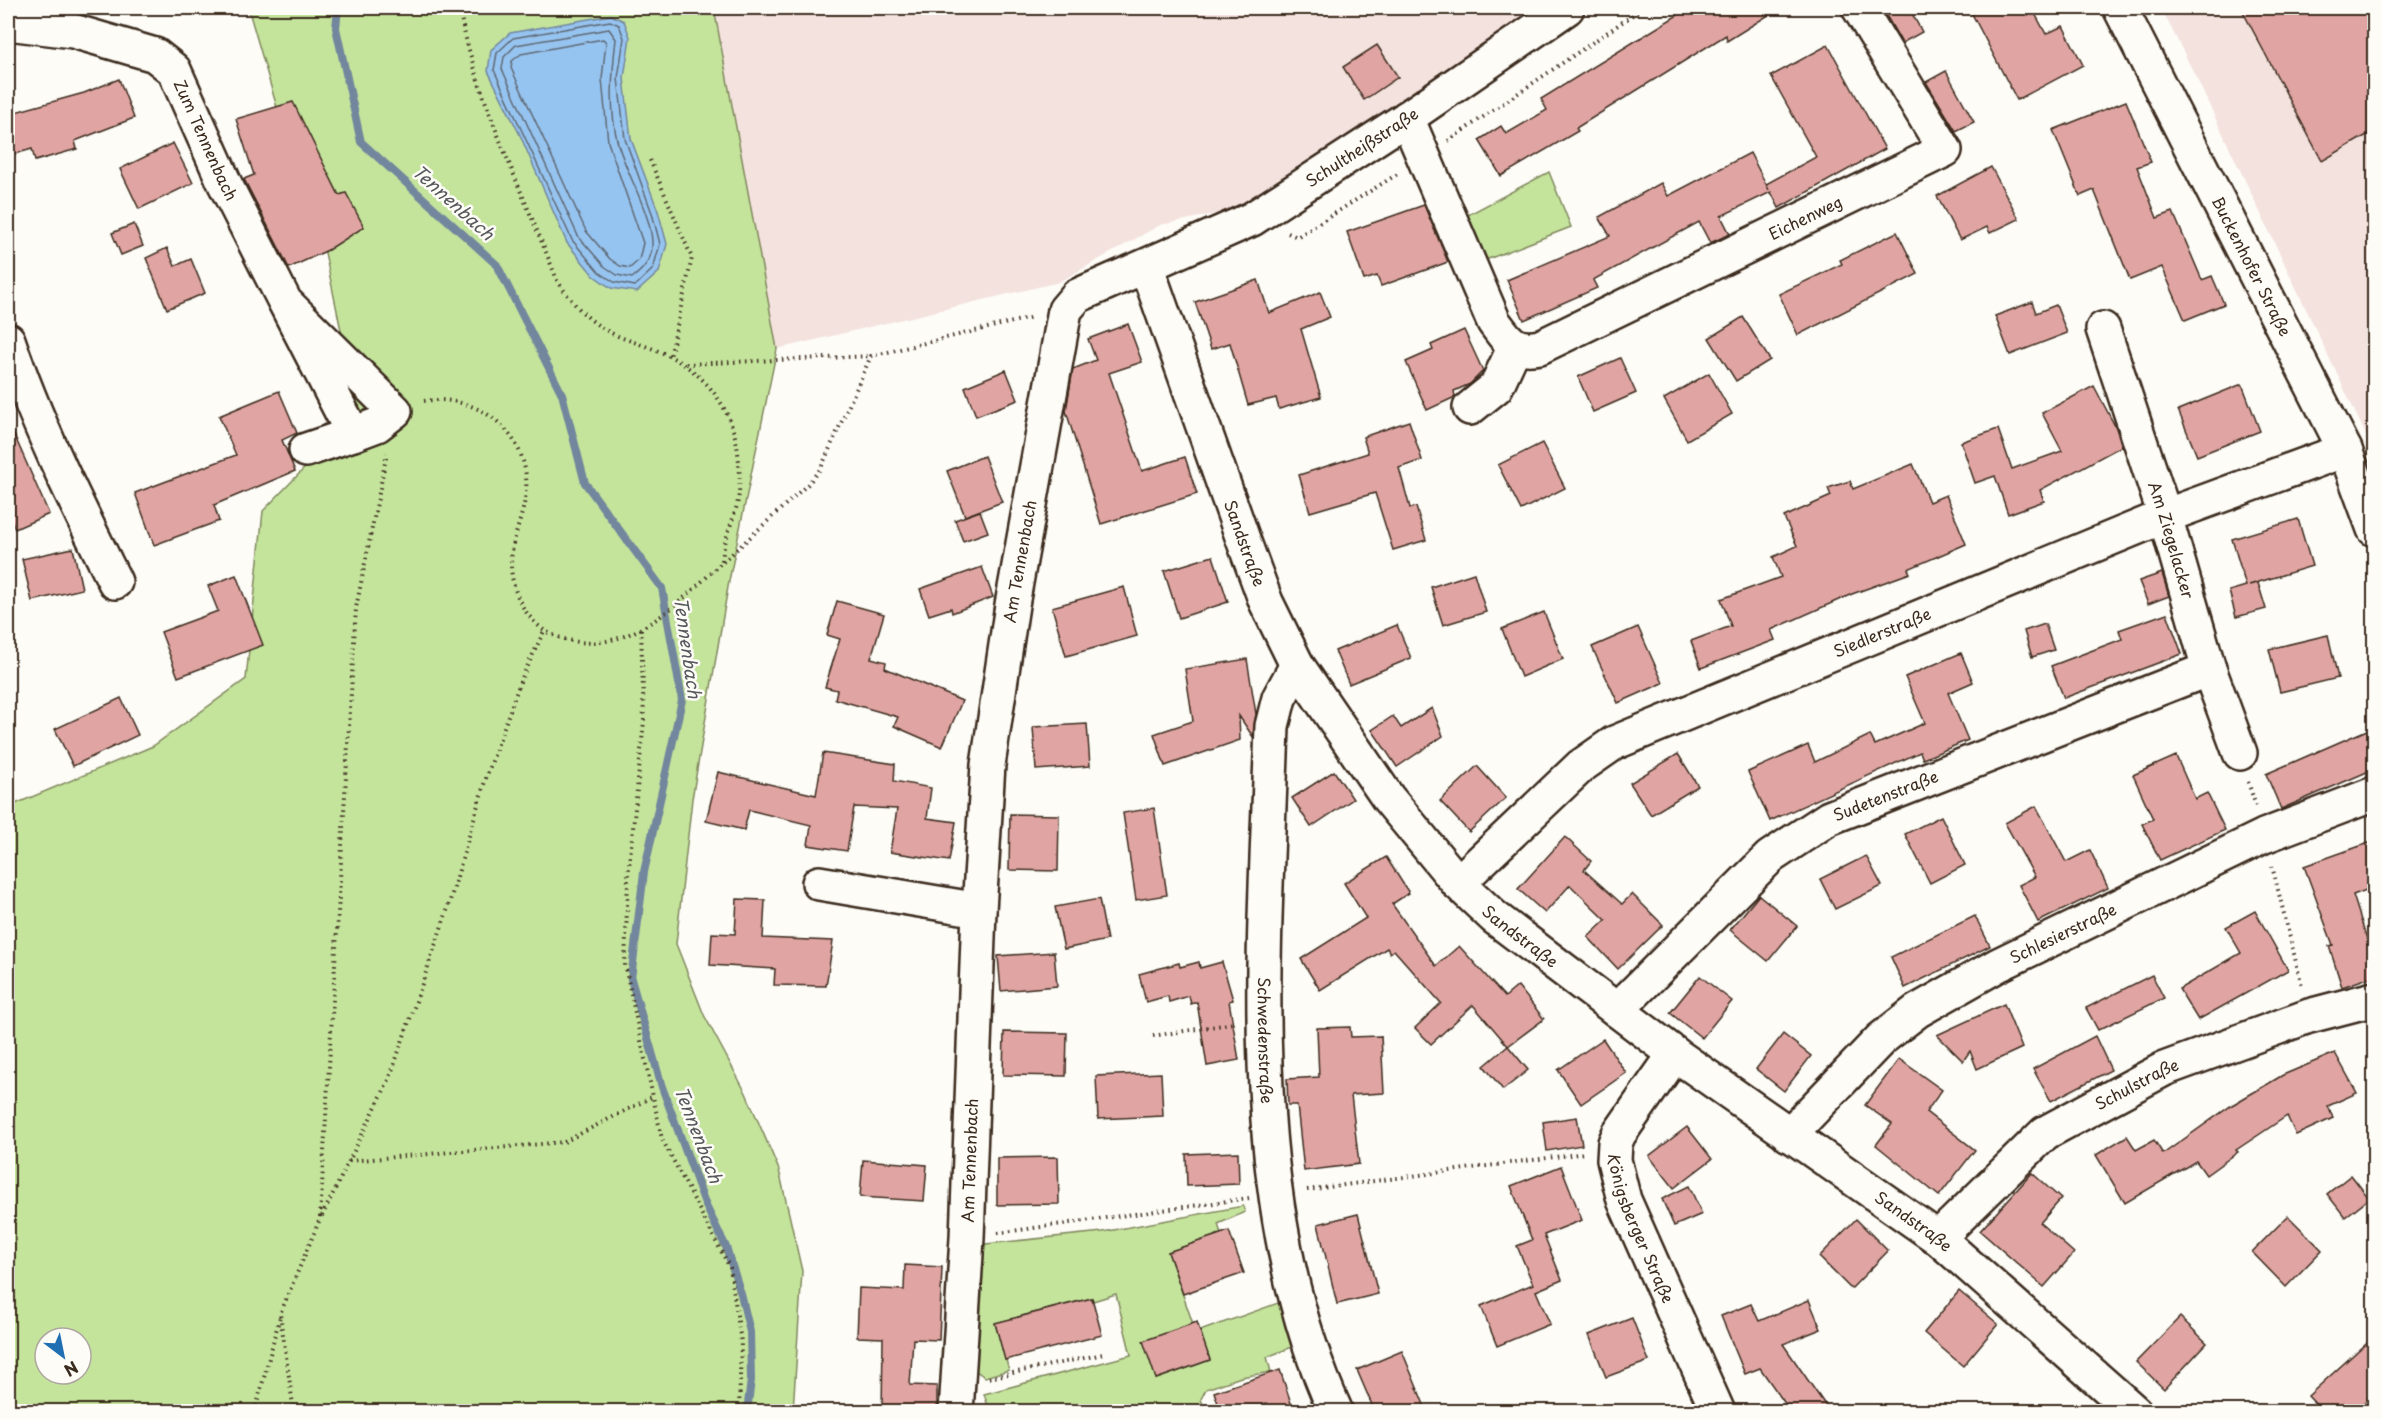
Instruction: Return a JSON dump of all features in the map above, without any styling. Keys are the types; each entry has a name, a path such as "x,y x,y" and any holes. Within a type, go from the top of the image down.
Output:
{"street":[{"name":"Schultheißstraße","path":"1147,268 1252,219 1407,118 1567,8"},
{"name":"Eichenweg","path":"1515,345 1525,350 1540,347 1945,150 1859,8"},
{"name":"Buckenhofer Straße","path":"2120,8 2345,450 2374,529"},
{"name":"Zum Tennenbach","path":"8,23 73,31 155,55 174,70 225,184 353,434"},
{"path":"1407,118 1494,322 1515,345 1496,387 1470,408"},
{"path":"1065,310 1077,296 1147,268"},
{"name":"Sandstraße","path":"1147,268 1247,552 1266,602 1297,665 1388,798 1458,883 1494,917 1675,1054 1938,1238 2135,1412"},
{"name":"Zum Tennenbach","path":"285,302 395,411"},
{"name":"Am Tennenbach","path":"957,1398 967,1238 979,910 988,765 1012,605 1065,310"},
{"name":"Am Ziegelacker","path":"2103,329 2165,516 2209,669 2240,753"},
{"path":"8,340 24,389 115,582"},
{"path":"306,450 377,425 395,411"},
{"name":"Siedlerstraße","path":"1458,883 1581,766 1614,743 2165,516 2345,450"},
{"name":"Schwedenstraße","path":"1297,665 1279,698 1272,726 1263,1018 1275,1194 1292,1284 1312,1353 1336,1412"},
{"name":"Sudetenstraße","path":"1617,1010 1770,857 1829,818 2209,669"},
{"name":"Schlesierstraße","path":"1789,1135 1881,1039 1917,1011 1998,965 2264,836 2374,794"},
{"path":"819,883 979,910"},
{"name":"Schulstraße","path":"1938,1238 2045,1133 2164,1070 2309,1016 2374,999"},
{"name":"Königsberger Straße","path":"1675,1054 1620,1134 1615,1143 1614,1160 1624,1200 1718,1412"}],"path":[{"path":"459,8 465,38 478,78 557,280 569,299 605,330 685,364 704,379 719,398 737,446 738,502 723,550 722,562"},
{"path":"1252,219 1297,237 1425,157 1643,8"},
{"path":"650,160 692,258 670,357"},
{"path":"685,364 871,356 1065,310"},
{"path":"320,1219 356,608 395,411 419,401 453,400 484,411 511,435 526,469 524,509 514,535 510,557 512,579 528,616 544,631 579,644 603,644 624,638 684,600 808,484 820,468 871,356"},
{"path":"641,628 644,721 628,877 625,966 662,1139 730,1268 741,1342 739,1412"},
{"path":"255,1412 280,1314 320,1219 389,1080 447,911 485,781 520,682 544,631"},
{"path":"2240,753 2264,836 2309,1016"},
{"path":"1152,1036 1263,1018"},
{"path":"349,1161 564,1142 652,1096"},
{"path":"280,1314 294,1412"},
{"path":"957,1398 1103,1354"}],"shaded area":[{"path":"714,8 1556,8 1245,208 1160,225 1059,282 777,349"},
{"path":"2161,8 2374,8 2374,452 2194,73"}],"green space":[{"path":"248,8 714,8 777,349 729,581 692,799 676,944 704,1015 746,1093 779,1170 802,1271 793,1411 8,1412 8,807 153,746 246,679 263,511 358,413 322,238 297,176"},
{"path":"1549,172 1571,227 1483,261 1464,217"},
{"path":"1243,1206 1245,1212 1218,1224 1221,1234 1168,1252 1193,1324 1157,1379 1210,1360 1200,1331 1281,1302 1292,1347 1267,1357 1271,1372 1241,1377 1206,1389 1201,1399 1205,1411 1167,1411 1165,1406 1148,1412 974,1411 988,1406 984,1394 1131,1355 1116,1294 995,1323 1009,1370 985,1377 973,1369 976,1245 1103,1232"}],"water":[{"path":"611,15 624,21 630,37 624,78 631,139 658,211 667,244 659,272 637,292 611,288 594,276 567,243 520,135 488,71 491,50 510,33"}],"building":[{"path":"1689,8 1780,8 1727,41 1726,35 1576,128 1578,131 1501,176 1479,140 1501,126 1506,134 1547,110 1541,99"},
{"path":"1882,8 1909,8 1922,32 1902,43"},
{"path":"1969,8 2032,8 2046,34 2063,26 2083,65 2017,100"},
{"path":"2241,8 2374,8 2374,131 2322,161"},
{"path":"1377,45 1398,77 1364,100 1343,67"},
{"path":"1828,45 1885,149 1779,208 1771,192 1721,216 1730,234 1710,243 1699,222 1593,280 1597,288 1524,320 1507,280 1610,236 1599,217 1661,183 1668,196 1750,153 1769,190 1766,184 1816,157 1771,76"},
{"path":"1946,71 1974,122 1956,131 1926,82"},
{"path":"119,79 134,118 75,141 77,149 35,161 32,149 8,156 8,114 84,93"},
{"path":"2126,101 2151,162 2137,167 2157,218 2173,212 2202,280 2212,276 2224,304 2185,320 2162,267 2130,280 2094,190 2080,196 2053,130"},
{"path":"293,102 339,195 346,193 364,227 328,250 289,268 244,179 254,175 236,119"},
{"path":"173,143 193,183 139,209 120,169"},
{"path":"1991,167 2019,219 1990,233 1987,227 1960,240 1937,196"},
{"path":"1424,205 1448,262 1381,286 1377,276 1364,280 1347,232"},
{"path":"134,224 143,246 121,255 112,233"},
{"path":"1897,232 1918,274 1798,335 1779,294 1842,264 1840,260"},
{"path":"167,248 175,266 191,259 205,293 167,309 146,258"},
{"path":"1258,280 1269,313 1320,292 1330,317 1301,329 1321,397 1279,409 1276,398 1248,405 1230,343 1211,349 1195,302"},
{"path":"2032,302 2036,313 2056,305 2067,333 2010,355 1995,316"},
{"path":"1743,317 1770,360 1736,381 1709,338"},
{"path":"1128,324 1142,362 1109,373 1142,471 1185,457 1197,494 1101,524 1066,411 1073,369 1096,360 1088,339"},
{"path":"1464,330 1483,371 1470,384 1454,391 1455,397 1427,410 1406,362 1433,350 1431,345"},
{"path":"1620,358 1636,393 1593,412 1578,377"},
{"path":"1006,370 1018,400 976,416 965,387"},
{"path":"1709,373 1732,414 1687,440 1664,399"},
{"path":"2242,384 2260,431 2197,456 2178,410"},
{"path":"2094,386 2116,428 2122,446 2040,490 2044,501 2008,514 1995,476 1975,483 1961,442 1998,429 2012,469 2062,451 2042,413"},
{"path":"279,391 297,433 282,440 295,471 214,505 219,521 154,545 135,493 236,455 219,416"},
{"path":"8,421 49,514 15,529 8,512"},
{"path":"1409,421 1422,460 1399,468 1410,508 1416,507 1426,540 1393,550 1375,493 1310,512 1299,475 1368,453 1363,437"},
{"path":"1542,443 1565,488 1521,510 1498,465"},
{"path":"984,456 1002,502 965,516 947,471"},
{"path":"1913,464 1929,502 1946,495 1966,544 1908,569 1910,573 1852,594 1771,630 1775,640 1701,668 1691,641 1731,626 1721,599 1781,577 1773,557 1797,546 1784,517 1831,496 1828,488 1850,481 1853,489"},
{"path":"980,511 988,532 963,541 955,520"},
{"path":"2298,519 2312,566 2249,585 2258,583 2266,609 2236,617 2229,591 2246,586 2232,539"},
{"path":"73,548 82,589 32,601 22,559"},
{"path":"1213,556 1228,602 1179,618 1164,571"},
{"path":"982,567 993,597 952,613 951,608 929,615 920,589"},
{"path":"1474,573 1486,612 1443,625 1431,587"},
{"path":"2162,573 2169,596 2148,604 2139,581"},
{"path":"236,575 263,645 178,677 161,632 218,611 208,586"},
{"path":"1124,587 1137,636 1066,656 1052,607"},
{"path":"837,601 884,614 871,658 886,662 885,668 962,701 942,747 894,726 898,717 835,699 837,690 825,687 840,639 827,635"},
{"path":"1544,612 1563,659 1521,677 1502,629"},
{"path":"2167,613 2182,654 2064,698 2051,666 2122,639 2119,630"},
{"path":"2045,624 2054,650 2032,657 2024,631"},
{"path":"1397,625 1411,658 1349,684 1335,651"},
{"path":"1638,627 1663,683 1618,703 1592,647"},
{"path":"2328,635 2338,678 2280,692 2269,649"},
{"path":"1961,653 1973,682 1948,693 1968,740 1923,759 1920,752 1770,821 1748,772 1808,745 1815,762 1870,735 1875,745 1925,723 1905,677"},
{"path":"1247,659 1256,714 1253,737 1239,716 1240,740 1165,766 1154,734 1193,721 1185,669"},
{"path":"121,698 138,735 73,766 55,729"},
{"path":"1432,708 1443,736 1397,767 1372,730 1393,716 1401,728"},
{"path":"1087,724 1090,766 1036,770 1033,727"},
{"path":"2374,727 2374,769 2281,809 2266,774"},
{"path":"823,753 895,764 894,781 931,788 927,818 956,822 949,861 890,852 897,809 854,807 847,851 808,845 811,825 749,810 744,830 706,821 718,772 816,795"},
{"path":"1678,754 1698,786 1651,815 1630,783"},
{"path":"2176,756 2195,799 2207,793 2225,830 2160,860 2142,824 2153,819 2133,775"},
{"path":"1477,766 1506,798 1469,832 1440,801"},
{"path":"1334,771 1353,799 1311,827 1292,798"},
{"path":"2036,806 2066,862 2090,850 2108,888 2038,922 2019,885 2035,877 2005,823"},
{"path":"1154,808 1167,895 1136,900 1123,813"},
{"path":"1010,814 1059,815 1058,871 1009,870"},
{"path":"1941,816 1965,865 1930,883 1905,834"},
{"path":"1565,837 1591,861 1584,870 1622,904 1632,894 1663,925 1618,969 1588,937 1606,920 1570,885 1545,913 1518,889"},
{"path":"2374,841 2374,887 2353,895 2374,961 2374,976 2342,987 2329,946 2333,945 2304,866"},
{"path":"1866,856 1882,886 1835,909 1820,879"},
{"path":"1386,857 1409,893 1392,904 1436,966 1459,946 1505,997 1518,986 1544,1019 1508,1046 1473,1005 1431,1044 1415,1028 1441,1003 1394,950 1390,953 1387,948 1320,990 1301,959 1366,918 1344,883"},
{"path":"1759,895 1797,926 1768,961 1730,930"},
{"path":"737,899 765,900 763,938 833,941 826,986 774,985 775,969 710,965 712,933 735,934"},
{"path":"1099,899 1107,940 1064,949 1055,907"},
{"path":"2255,911 2288,970 2198,1020 2179,989 2241,953 2226,927"},
{"path":"1975,916 1990,946 1905,988 1891,957"},
{"path":"1054,952 1057,986 1001,991 998,956"},
{"path":"1199,962 1200,968 1222,962 1233,1000 1229,1001 1239,1060 1207,1066 1197,1002 1191,1004 1189,996 1169,1002 1168,996 1146,1002 1139,974 1179,963 1180,967"},
{"path":"2152,975 2164,998 2098,1030 2086,1008"},
{"path":"1700,976 1732,1001 1702,1038 1670,1013"},
{"path":"2004,1004 2022,1048 1977,1069 1970,1051 1963,1061 1937,1035"},
{"path":"1350,1027 1351,1037 1381,1036 1384,1093 1351,1095 1359,1164 1304,1171 1297,1105 1288,1105 1287,1079 1319,1077 1317,1028"},
{"path":"1004,1032 1067,1033 1066,1076 1003,1075"},
{"path":"1783,1034 1811,1056 1784,1091 1756,1069"},
{"path":"2095,1036 2111,1070 2051,1101 2033,1069"},
{"path":"1603,1039 1626,1073 1581,1104 1558,1070"},
{"path":"1508,1046 1528,1070 1503,1090 1484,1066"},
{"path":"2335,1053 2357,1093 2328,1106 2333,1118 2296,1135 2287,1116 2236,1150 2238,1152 2206,1175 2196,1161 2125,1203 2096,1155 2127,1136 2136,1150 2154,1140 2163,1154 2232,1105 2283,1075"},
{"path":"1899,1059 1942,1090 1926,1112 1975,1150 1939,1196 1876,1145 1892,1124 1865,1105"},
{"path":"1161,1073 1163,1116 1098,1119 1096,1076"},
{"path":"1577,1117 1582,1145 1547,1151 1543,1122"},
{"path":"1687,1127 1712,1159 1674,1188 1649,1156"},
{"path":"1238,1152 1239,1184 1187,1186 1186,1154"},
{"path":"1058,1157 1059,1204 997,1205 997,1158"},
{"path":"863,1160 927,1165 924,1201 860,1197"},
{"path":"1561,1166 1582,1220 1544,1235 1562,1280 1536,1291 1550,1324 1497,1346 1481,1306 1533,1284 1517,1246 1532,1240 1511,1186"},
{"path":"2032,1173 2061,1199 2040,1223 2074,1253 2044,1287 1980,1231"},
{"path":"2351,1175 2369,1198 2345,1217 2327,1194"},
{"path":"1689,1186 1702,1214 1674,1226 1662,1199"},
{"path":"1358,1214 1378,1294 1337,1304 1318,1224"},
{"path":"2288,1216 2322,1250 2286,1287 2252,1252"},
{"path":"1856,1219 1888,1251 1851,1289 1819,1257"},
{"path":"1229,1231 1244,1273 1183,1294 1168,1252"},
{"path":"905,1265 942,1267 939,1340 913,1339 910,1385 937,1386 937,1412 882,1412 883,1338 857,1337 859,1288 904,1290"},
{"path":"1959,1291 1998,1324 1963,1366 1924,1333"},
{"path":"1092,1298 1102,1335 1005,1360 995,1323"},
{"path":"1809,1300 1821,1329 1783,1344 1830,1412 1791,1412 1760,1368 1745,1374 1721,1316 1751,1304 1759,1321"},
{"path":"2180,1317 2207,1343 2164,1389 2136,1362"},
{"path":"1632,1318 1649,1361 1606,1377 1589,1335"},
{"path":"1197,1322 1210,1360 1156,1379 1143,1341"},
{"path":"2374,1336 2374,1393 2354,1412 2323,1412 2308,1396"},
{"path":"1402,1351 1427,1412 1375,1412 1357,1370"},
{"path":"1280,1370 1294,1412 1221,1412 1214,1392"}],"waterway":[{"name":"Tennenbach","path":"338,8 336,28 361,142 497,265 562,394 585,483 662,588 682,700 644,872 631,979 662,1087 706,1206 726,1247 741,1294 750,1332 751,1380 747,1412"}]}
